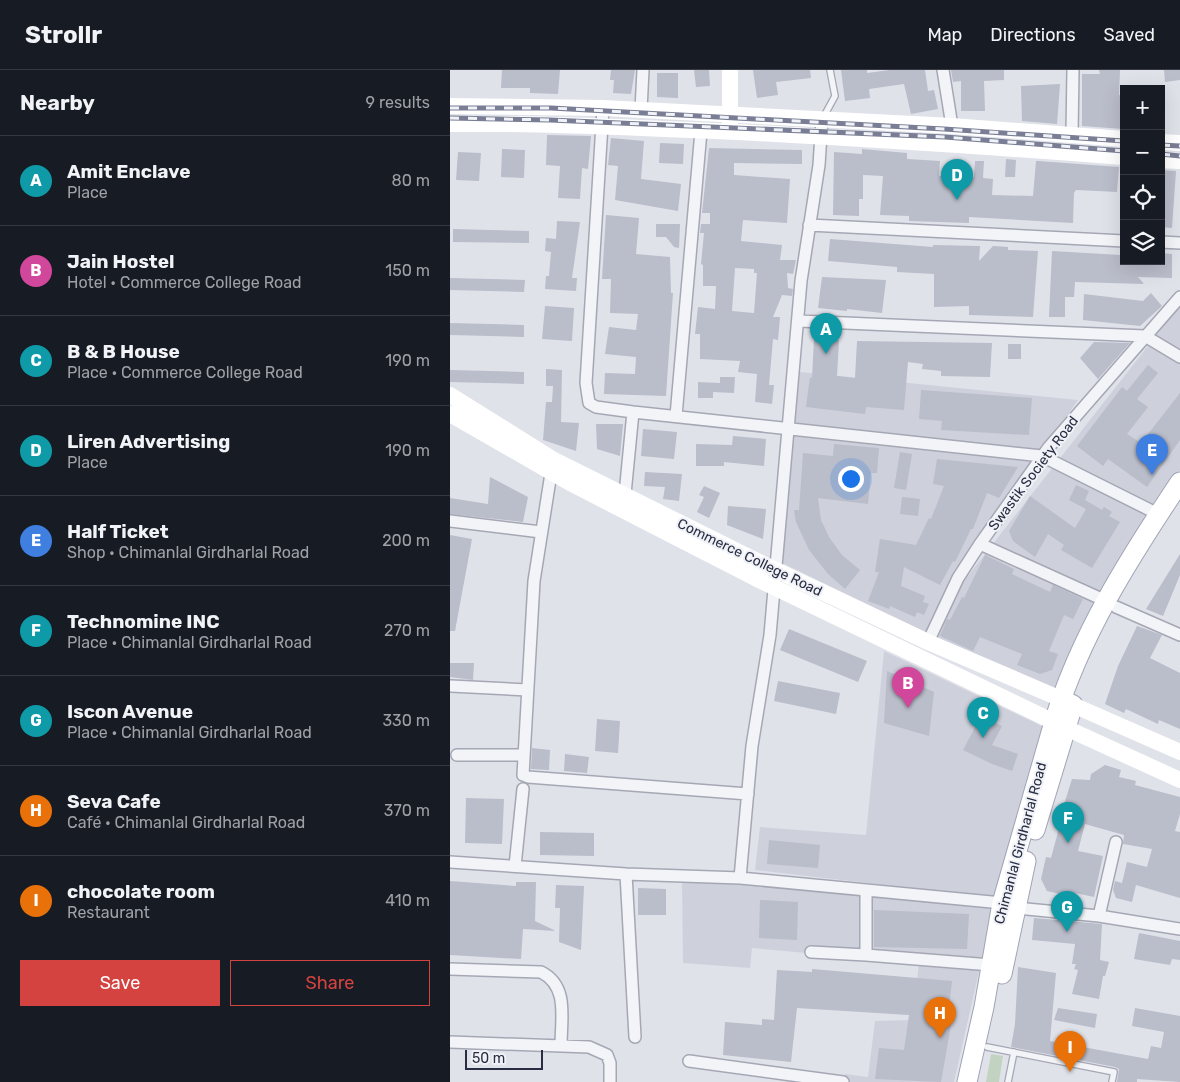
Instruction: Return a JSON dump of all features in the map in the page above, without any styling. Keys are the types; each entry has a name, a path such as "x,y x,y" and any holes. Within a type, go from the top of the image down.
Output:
{"main road":[{"path":"730,70 730,132"},
{"path":"450,106 603,108 731,114 952,126 1120,139"},
{"path":"450,124 519,123 820,136 1120,157"},
{"path":"1165,142 1180,144"},
{"path":"1165,160 1180,161"},
{"name":"Commerce College Road","path":"450,395 552,466 625,494 776,570 928,642 1180,752"},
{"name":"Commerce College Road","path":"450,414 552,466 775,587 1060,725 1180,780"},
{"path":"1067,702 1137,546 1180,482"},
{"path":"1111,604 1180,502"},
{"name":"Chimanlal Girdharlal Road","path":"967,1082 991,965 1009,906 1023,869 1067,702"},
{"name":"Chimanlal Girdharlal Road","path":"981,1082 1009,906"}],"street":[{"path":"641,110 642,70"},
{"path":"943,70 952,126"},
{"path":"1072,134 1073,70"},
{"path":"603,108 586,392 590,403 596,407 633,412 1042,456 1158,514"},
{"path":"740,878 755,727 770,636 799,321 809,225 819,164 822,120"},
{"path":"676,416 701,131"},
{"path":"809,225 1120,241"},
{"path":"1165,242 1180,243"},
{"name":"Swastik Society Road","path":"928,642 958,578 1042,456 1180,297"},
{"path":"799,321 1145,336 1180,357"},
{"path":"625,494 633,412"},
{"path":"552,466 534,581 521,770 523,775 528,777 748,794"},
{"path":"450,521 541,532"},
{"path":"980,544 1180,635"},
{"path":"450,686 527,690"},
{"path":"457,755 522,755"},
{"path":"515,866 523,790"},
{"path":"1099,916 1116,842"},
{"path":"450,862 626,874 740,878 1099,916 1180,928"},
{"path":"626,874 635,1037"},
{"path":"866,891 866,955"},
{"path":"811,952 991,965"},
{"path":"450,969 541,972 553,978 560,991 561,1046"},
{"path":"450,1042 589,1047 607,1055 610,1062 610,1082"},
{"path":"689,1061 837,1082"}],"lane":[{"path":"822,120 835,96 830,70"},
{"path":"987,1047 1114,1072 1112,1082"},
{"path":"1008,1082 1014,1052"}],"shaded area":[{"path":"1180,305 1180,470 1088,619 1058,691 935,638 963,582"},
{"path":"800,372 1078,400 957,576 927,633 780,562"},
{"path":"884,651 1044,727 996,898 755,870 760,827 866,835"},
{"path":"682,880 994,905 954,1082 844,1082 845,1074 868,1077 875,1021 913,1020 919,963 752,948 750,968 683,963"}],"green space":[{"path":"991,1054 1003,1056 999,1082 986,1082"}],"building":[{"path":"502,70 560,70 558,94 530,93 530,88 501,88"},
{"path":"611,70 635,70 631,94 613,93 614,80 610,80"},
{"path":"694,70 709,70 710,86 696,87"},
{"path":"753,70 810,70 811,78 776,82 778,95 757,98"},
{"path":"841,70 867,70 867,73 890,70 925,70 928,91 934,90 938,109 911,114 904,84 869,89 870,98 845,101"},
{"path":"951,70 1004,70 1004,80 984,81 985,111 961,111 961,81 953,82"},
{"path":"1099,70 1120,70 1120,129 1082,126 1082,74 1100,74"},
{"path":"1164,70 1180,70 1180,80 1165,82"},
{"path":"657,73 678,73 678,98 657,97"},
{"path":"1060,84 1057,124 1022,121 1021,86"},
{"path":"547,135 591,136 588,169 582,168 580,199 558,198 560,166 546,165"},
{"path":"611,138 644,141 641,179 681,184 678,211 615,200 618,166 608,165"},
{"path":"660,143 684,144 683,164 659,163"},
{"path":"709,148 802,150 802,164 734,163 734,175 790,179 787,223 743,220 741,241 782,245 780,260 796,260 793,274 787,273 788,288 793,289 792,296 782,295 773,317 780,317 778,340 773,339 769,385 774,385 772,404 755,402 757,374 738,372 740,361 700,359 700,334 695,334 698,307 715,309 716,286 703,286 703,265 701,264 704,233 700,233 701,224 710,224 710,213 702,213","holes":["735,268 754,269 754,273 757,273 754,313 732,311"]},
{"path":"502,149 525,150 524,178 501,177"},
{"path":"862,149 907,153 907,159 940,161 939,176 974,177 975,161 984,161 983,178 993,179 992,195 1033,196 1036,161 1119,167 1117,192 1076,190 1074,193 1073,223 969,217 969,223 909,221 909,216 880,215 883,176 863,175 863,199 859,199 859,216 833,215 834,152 862,154"},
{"path":"458,152 481,153 479,181 456,180"},
{"path":"1006,159 1016,160 1015,177 1005,177"},
{"path":"1165,170 1176,171 1172,228 1165,227"},
{"path":"606,215 639,218 636,254 670,257 671,293 673,293 666,396 604,394 605,373 635,374 636,357 605,354 609,327 636,330 638,314 610,313 611,279 602,279"},
{"path":"557,221 580,222 572,278 577,278 576,291 545,289 546,276 549,276 551,252 545,251 546,238 556,239"},
{"path":"656,224 680,224 679,248 674,247 666,237 656,237"},
{"path":"453,229 529,231 529,243 453,242"},
{"path":"830,239 933,247 933,245 980,246 979,261 993,246 1008,247 1008,250 1038,251 1033,317 969,315 969,306 934,307 934,274 897,272 897,267 828,261"},
{"path":"1052,251 1120,255 1120,265 1165,265 1165,253 1172,254 1172,278 1138,277 1144,284 1075,282 1074,297 1065,297 1065,317 1049,317"},
{"path":"822,277 886,280 882,313 818,308"},
{"path":"450,278 525,280 524,292 450,290"},
{"path":"1151,293 1162,306 1140,326 1083,320 1084,294 1143,301"},
{"path":"545,306 574,308 572,341 542,339"},
{"path":"450,323 524,325 524,337 450,335"},
{"path":"814,339 839,340 837,376 855,378 857,341 992,343 990,377 941,376 941,371 922,369 923,364 908,362 904,410 866,407 865,414 806,407 810,377 812,378"},
{"path":"1094,342 1130,343 1098,379 1080,358"},
{"path":"1008,344 1021,344 1021,359 1008,359"},
{"path":"1148,365 1158,373 1137,399 1148,407 1127,434 1141,443 1180,393 1180,440 1147,487 1108,459 1103,466 1077,446 1122,387 1127,391"},
{"path":"546,369 562,370 561,422 579,423 576,451 543,440 546,402 552,402 553,386 546,386"},
{"path":"450,370 524,372 524,384 450,382"},
{"path":"720,377 735,377 734,393 713,392 713,398 698,398 698,382 720,383"},
{"path":"921,390 1032,398 1029,435 941,430 942,421 919,419"},
{"path":"596,424 623,424 620,456 597,449"},
{"path":"643,429 677,432 674,459 641,456"},
{"path":"733,436 766,439 764,466 724,462 724,466 696,466 696,444 732,445"},
{"path":"834,444 879,448 877,473 871,473 868,504 818,498 821,520 829,537 842,555 860,570 845,589 828,574 809,550 796,522 794,510 799,510 803,453 833,456"},
{"path":"900,452 912,454 906,490 894,488"},
{"path":"937,459 1018,467 999,498 987,493 973,529 971,529 955,562 953,561 940,585 904,567 901,586 925,596 923,602 929,604 924,615 917,612 915,617 890,606 889,609 868,601 879,572 875,572 880,539 916,545 929,518 931,519 944,486 933,484"},
{"path":"645,472 682,474 679,501 663,499 665,487 644,486"},
{"path":"490,477 528,497 523,522 450,514 450,498 488,504"},
{"path":"1076,485 1089,491 1085,500 1102,510 1104,507 1112,512 1109,516 1120,522 1092,568 1061,550 1064,545 1048,534 1035,557 1013,541 1009,531 1030,496 1075,528 1086,509 1069,500"},
{"path":"704,486 720,493 709,518 697,512 704,497 699,495"},
{"path":"902,497 920,499 918,516 900,514"},
{"path":"728,506 766,509 763,539 727,525"},
{"path":"450,535 472,539 455,631 450,631"},
{"path":"1180,554 1180,575 1163,616 1146,609"},
{"path":"985,555 1014,569 1012,574 1050,592 1053,585 1083,599 1073,619 1064,615 1049,651 1058,654 1052,670 1040,674 1017,665 1022,654 980,637 973,651 940,636 947,619 950,620 962,597 964,598"},
{"path":"1137,626 1162,635 1150,658 1180,673 1180,729 1159,720 1158,724 1126,709 1124,713 1105,704 1118,666"},
{"path":"789,629 867,661 858,682 780,650"},
{"path":"450,663 474,663 473,680 450,677"},
{"path":"887,671 934,692 929,736 884,723"},
{"path":"778,681 840,693 836,714 774,701"},
{"path":"981,716 1002,726 992,745 1018,754 1012,771 963,750"},
{"path":"597,719 620,721 618,753 595,751"},
{"path":"532,748 550,750 549,770 531,769"},
{"path":"565,754 589,757 587,773 564,771"},
{"path":"1105,765 1121,770 1119,777 1136,781 1135,785 1180,797 1180,814 1175,831 1180,832 1180,898 1136,885 1132,902 1116,898 1113,890 1115,881 1122,883 1127,862 1147,867 1152,849 1123,844 1124,835 1085,824 1078,851 1103,856 1094,897 1070,892 1069,896 1047,891 1041,879 1046,857 1051,858 1062,817 1060,817 1072,779 1090,780 1091,774"},
{"path":"466,798 504,799 502,844 465,843"},
{"path":"540,832 594,833 594,856 540,855"},
{"path":"769,840 820,845 818,868 767,864"},
{"path":"450,881 516,886 516,882 536,882 535,921 556,931 523,929 521,959 450,955"},
{"path":"556,885 584,886 581,950 559,942 560,908 555,908"},
{"path":"638,888 666,889 666,915 638,915"},
{"path":"760,900 798,902 797,940 759,938"},
{"path":"874,910 969,914 967,949 874,947"},
{"path":"1034,918 1102,924 1100,960 1109,962 1105,976 1103,976 1099,999 1072,994 1078,970 1074,969 1076,964 1072,964 1075,944 1032,940"},
{"path":"1139,933 1180,941 1180,960 1172,959 1170,965 1134,959"},
{"path":"1018,967 1056,973 1050,1041 1148,1059 1151,1046 1161,1048 1164,1032 1132,1026 1135,1008 1180,1016 1180,1082 1137,1079 1137,1082 1117,1082 1119,1069 1115,1067 1011,1047 1015,1024"},
{"path":"812,969 952,981 947,1025 951,1025 941,1082 875,1079 879,1048 904,1050 909,1015 797,1008 791,1062 723,1055 725,1022 762,1025 762,1019 774,1020 777,970 812,972"},
{"path":"1058,1008 1097,1014 1095,1028 1054,1020"}],"railway":[{"path":"450,108 551,108 944,129 1120,141"},
{"path":"450,118 550,120 945,137 1120,151"},
{"path":"1165,145 1180,146"},
{"path":"1165,154 1180,156"}],"place":[{"name":"Liren Advertising","path":"957,200"},
{"name":"Amit Enclave","path":"826,354"},
{"name":"Half Ticket","path":"1152,475"},
{"name":"Jain Hostel","path":"908,708"},
{"name":"B & B House","path":"983,738"},
{"name":"Technomine INC","path":"1068,843"},
{"name":"Iscon Avenue","path":"1067,932"},
{"name":"Seva Cafe","path":"940,1038"},
{"name":"chocolate room","path":"1070,1072"}]}
